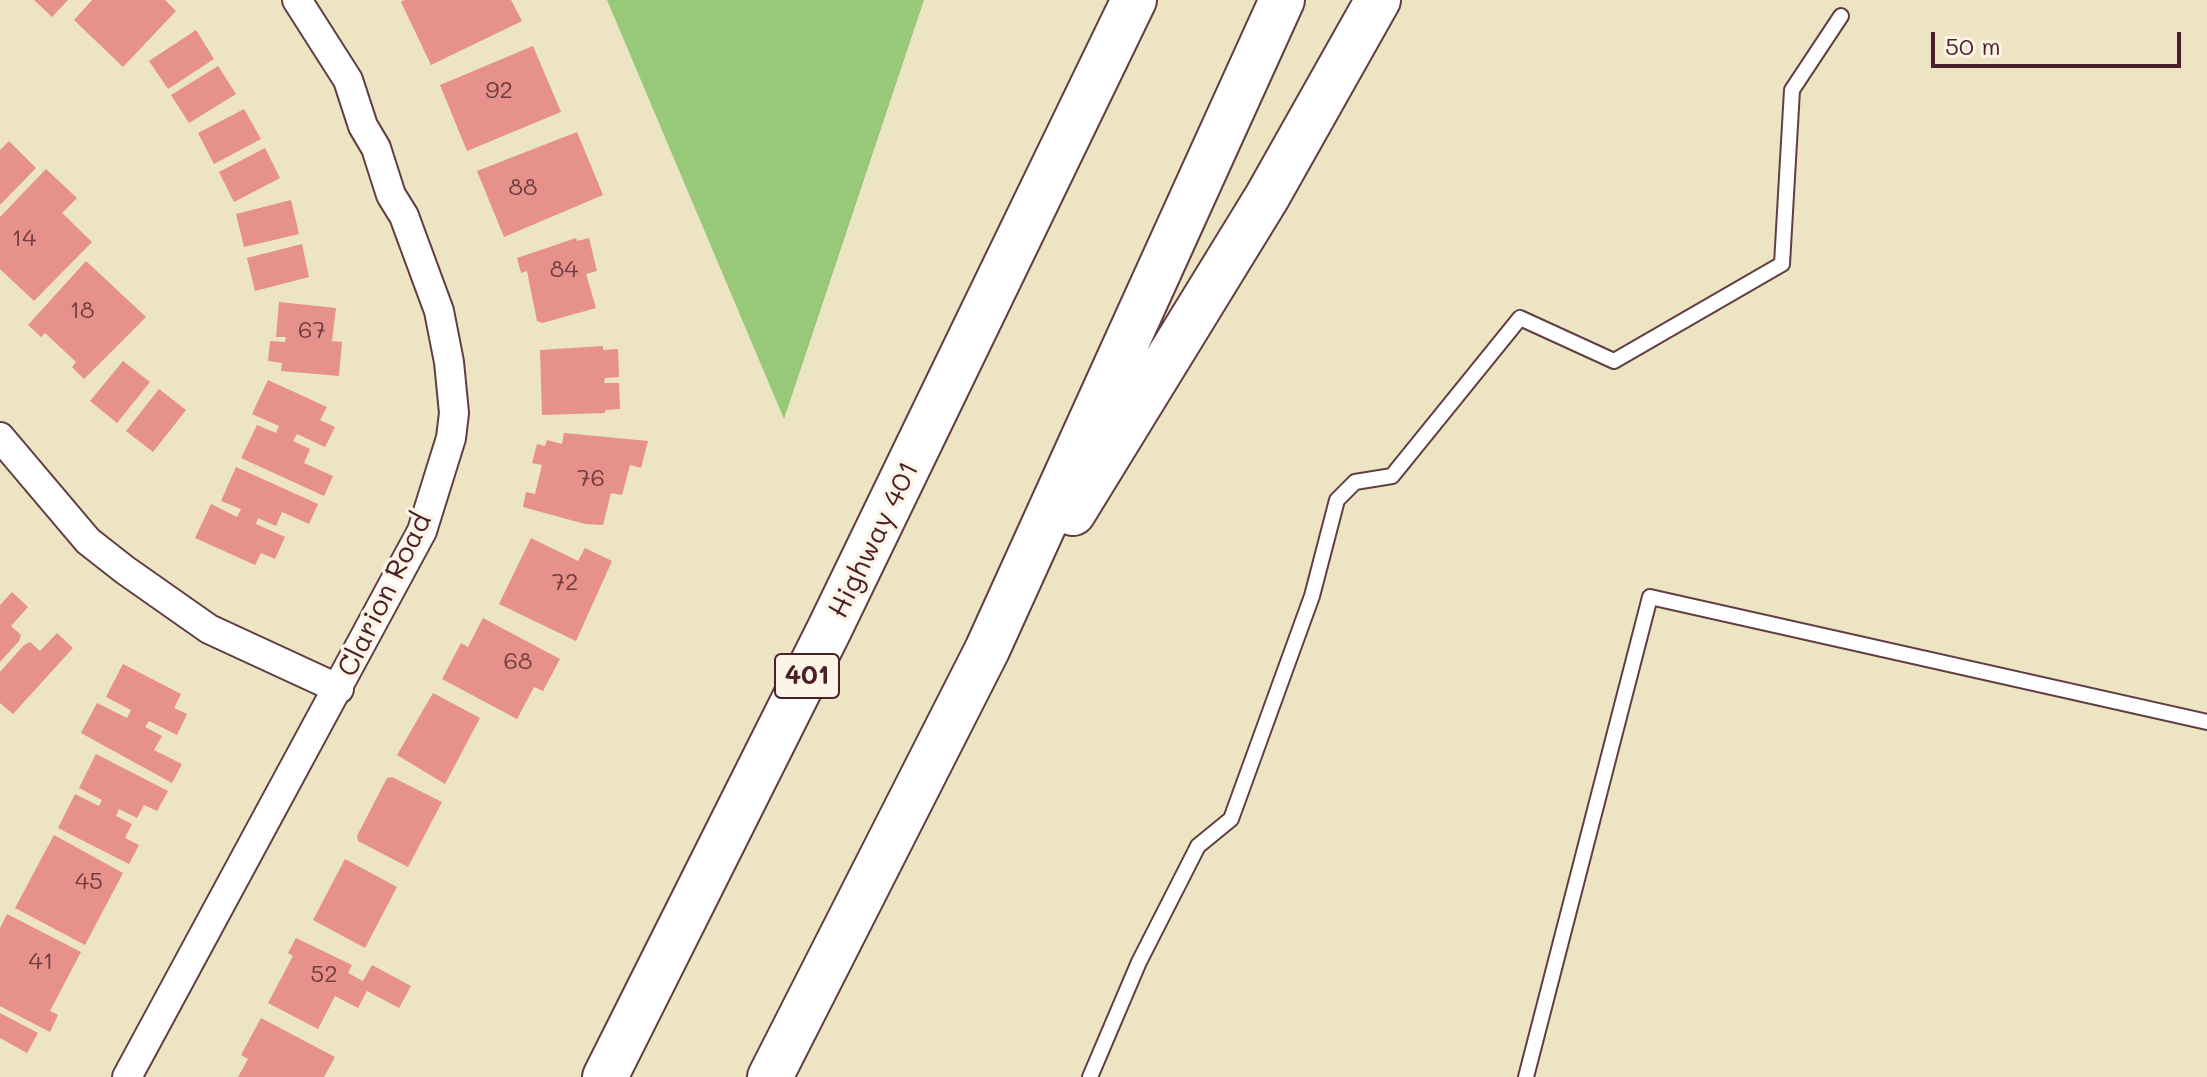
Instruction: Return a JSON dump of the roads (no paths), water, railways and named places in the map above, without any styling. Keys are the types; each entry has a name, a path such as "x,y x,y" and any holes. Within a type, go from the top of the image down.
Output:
{"highway":[{"name":"Highway 401","path":"605,1077 865,559 1134,0"},
{"path":"770,1077 987,650 1282,0"},
{"path":"987,650 1179,345 1378,0"}],"street":[{"name":"Clarion Road","path":"127,1077 422,531 451,438 454,413 439,311 348,80 297,0"},
{"path":"0,437 88,541 125,570 209,629 339,689"}],"lane":[{"path":"1090,1077 1139,962 1198,846 1231,819 1312,596 1337,500 1355,482 1392,476 1520,318 1614,361 1782,264 1792,90 1841,16"},
{"path":"1526,1077 1650,597 2207,722"}]}
